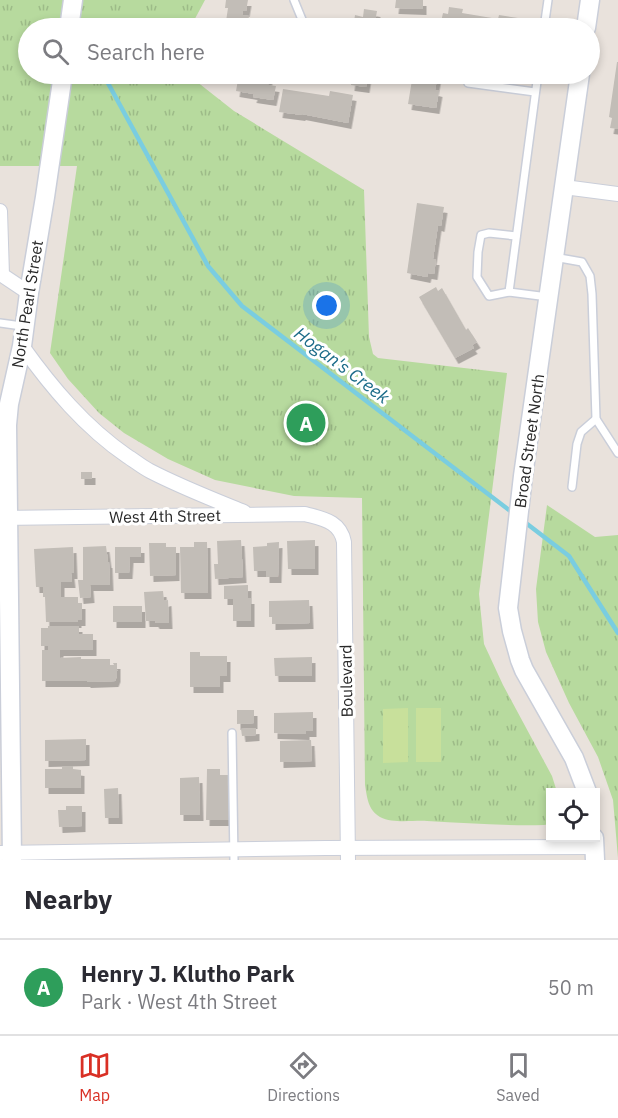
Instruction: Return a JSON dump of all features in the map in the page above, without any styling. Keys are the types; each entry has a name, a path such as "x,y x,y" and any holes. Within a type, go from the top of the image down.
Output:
{"street":[{"path":"70,18 73,0"},
{"path":"587,18 590,0"},
{"name":"North Pearl Street","path":"8,855 4,518 7,425 9,404 22,346 62,84"},
{"name":"Broad Street North","path":"579,84 523,476 508,608 512,631 524,670 574,758 585,788"},
{"path":"564,187 618,194"},
{"path":"0,211 2,275 29,292"},
{"path":"22,346 46,380 75,412 109,443 148,470 250,515"},
{"name":"West 4th Street","path":"4,518 305,514 329,520"},
{"name":"Boulevard","path":"329,520 342,533 344,542 348,854"},
{"path":"8,855 348,854 594,848"}],"lane":[{"path":"294,0 301,18"},
{"path":"545,18 548,0"},
{"path":"475,84 535,92"},
{"path":"509,292 536,84"},
{"path":"516,236 489,233 481,235 477,277 489,296 509,292 548,297"},
{"path":"554,256 582,262 590,276 593,299 596,419 618,451"},
{"path":"0,322 25,326"},
{"path":"573,487 581,432 596,419"},
{"path":"232,733 234,855"}],"green space":[{"path":"0,0 205,0 195,18 18,18 18,84 200,84 234,111 364,190 369,337 373,354 378,358 507,373 479,594 484,644 503,685 552,776 556,788 546,788 546,825 397,821 380,817 373,811 365,785 362,498 294,496 215,480 168,459 124,433 99,413 68,379 50,353 77,166 0,166"},
{"path":"547,505 595,537 618,535 618,858 613,800 598,757 569,703 546,652 538,622 536,589"},
{"path":"408,708 408,762 383,763 383,709"},
{"path":"416,708 441,708 441,762 416,762"}],"building":[{"path":"226,0 248,0 246,11 243,11 242,15 249,16 249,18 226,18 228,8 225,8"},
{"path":"396,0 423,0 423,9 395,8"},
{"path":"449,7 463,9 462,13 492,18 442,18 443,13 448,14"},
{"path":"364,9 377,11 376,18 355,18 355,15 363,17"},
{"path":"499,15 518,18 498,18"},
{"path":"617,62 618,129 610,128 612,118 609,117"},
{"path":"237,84 276,86 273,100 253,97 254,94 236,91"},
{"path":"351,84 366,84 366,87"},
{"path":"411,84 436,84 435,90 439,91 436,108 408,104"},
{"path":"283,89 329,96 330,91 353,95 348,123 279,112"},
{"path":"417,203 444,207 441,226 438,225 433,259 436,259 434,274 428,273 427,277 407,273"},
{"path":"436,287 438,291 442,288 466,330 468,328 477,342 472,345 474,348 455,358 419,297"},
{"path":"81,472 92,472 92,479 81,479"},
{"path":"241,540 243,577 215,579 214,564 218,564 217,541"},
{"path":"315,540 315,569 288,569 287,541"},
{"path":"194,542 207,542 208,593 181,593 180,547 194,547"},
{"path":"279,542 278,577 266,577 266,571 254,571 253,547"},
{"path":"149,543 166,543 166,547 176,547 176,575 150,576"},
{"path":"106,546 110,585 90,585 91,597 80,598 78,580 83,580 83,547"},
{"path":"73,547 72,582 61,582 61,597 78,597 78,603 82,603 82,620 46,622 43,587 36,587 34,549"},
{"path":"115,547 141,547 141,557 130,557 129,573 115,573"},
{"path":"248,585 248,598 251,598 251,621 233,621 233,599 224,599 224,586"},
{"path":"163,591 164,601 168,600 169,623 146,621 144,592"},
{"path":"309,600 310,623 272,624 272,617 269,617 269,601"},
{"path":"113,606 142,606 142,622 113,622"},
{"path":"48,626 79,626 79,634 93,634 93,650 60,650 60,658 110,659 110,665 117,663 115,681 42,681 42,650 48,650 48,646 41,646 41,628 48,628"},
{"path":"190,652 200,652 200,656 227,656 227,676 220,676 220,687 190,687"},
{"path":"312,657 312,676 275,676 274,658"},
{"path":"237,710 254,710 254,723 237,724"},
{"path":"313,712 313,731 306,731 306,734 274,733 274,713"},
{"path":"256,728 256,735 242,736 241,729"},
{"path":"86,739 86,760 45,761 45,740"},
{"path":"311,740 312,761 280,762 280,741"},
{"path":"62,766 73,766 73,769 81,770 81,788 45,788 45,769 62,769"},
{"path":"207,769 220,769 220,775 228,775 229,820 206,820"},
{"path":"199,777 200,815 180,815 180,778"},
{"path":"118,788 119,818 105,818 104,789"},
{"path":"66,806 82,806 82,826 59,827 58,810 66,810"}],"waterway":[{"name":"Hogan's Creek","path":"108,84 208,266 242,306 513,513"},
{"name":"Hogan's Creek","path":"522,520 569,556 618,633"}],"place":[{"name":"Henry J. Klutho Park","path":"306,423"}]}
